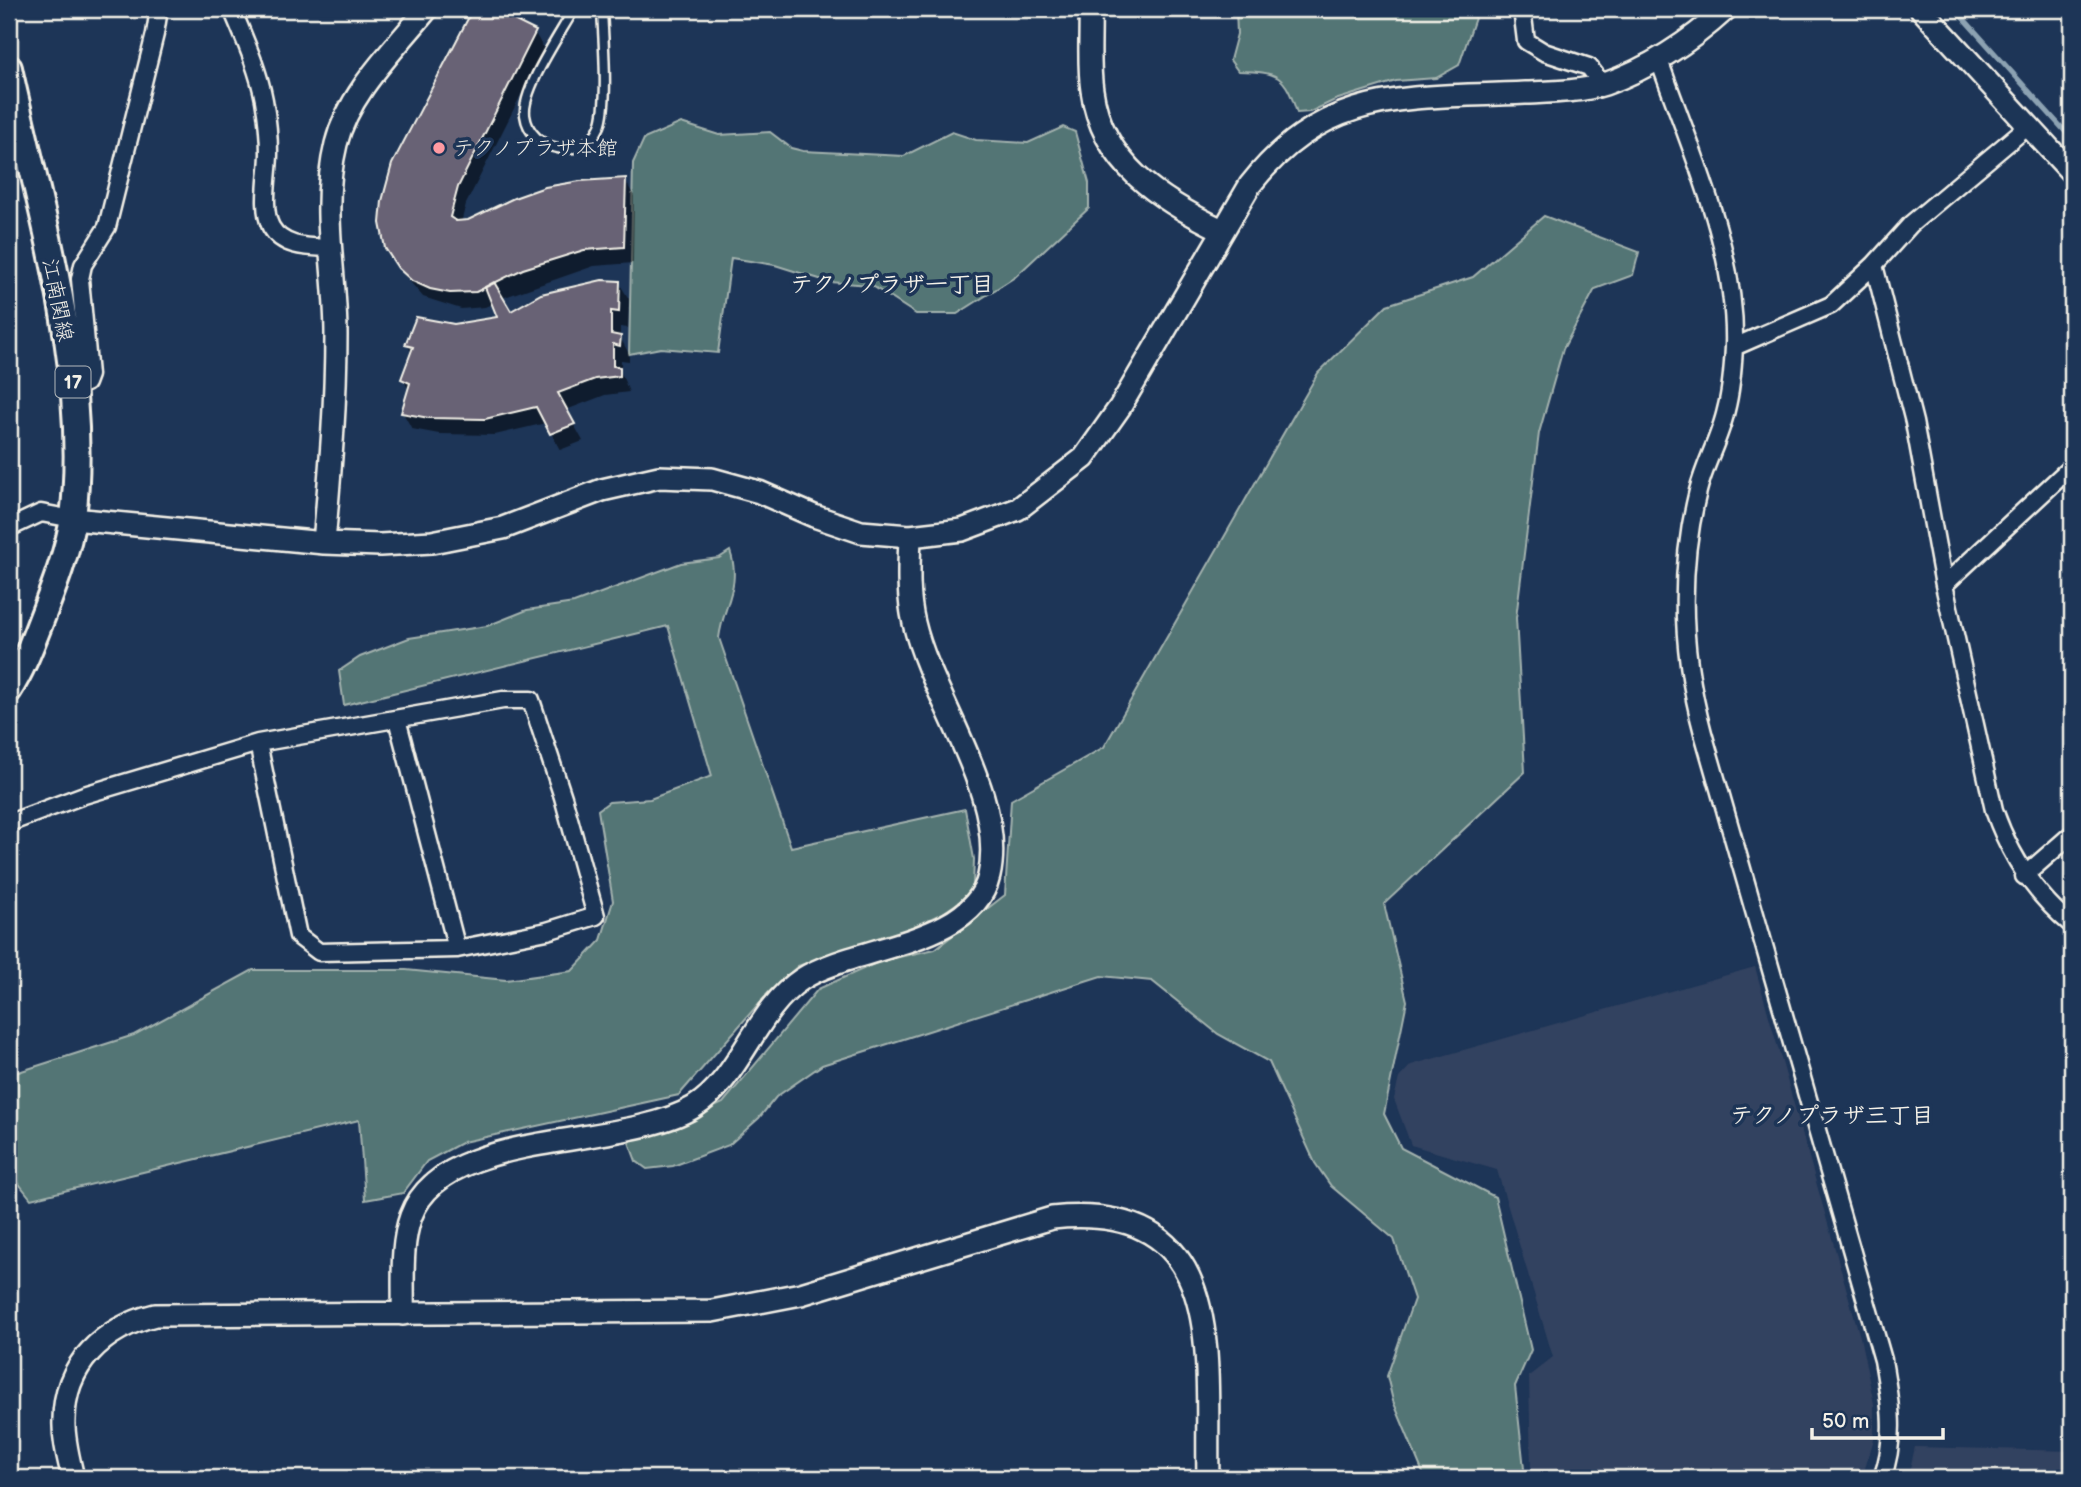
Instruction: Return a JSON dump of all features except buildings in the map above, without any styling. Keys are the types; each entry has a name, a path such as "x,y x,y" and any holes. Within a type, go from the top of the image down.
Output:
{"main road":[{"name":"江南関線","path":"9,68 53,269 74,387 76,422 73,519 47,604 9,690"}],"street":[{"path":"74,387 86,383 89,375 80,298 83,265 107,227 149,61 159,9"},
{"path":"232,9 264,97 269,149 267,208 271,227 284,241 305,247 329,247"},
{"path":"324,543 334,435 336,345 327,200 336,143 357,94 427,9"},
{"path":"1090,9 1092,91 1105,137 1133,174 1174,207 1222,230"},
{"path":"1522,9 1526,41 1544,51 1589,67 1603,85"},
{"path":"9,528 41,513 73,519 324,543 380,545 432,542 503,528 602,490 659,477 712,480 759,492 814,516 861,532 910,536 962,530 1018,509 1084,458 1120,407 1250,185 1271,158 1310,127 1351,108 1391,101 1552,92 1603,85 1660,60 1726,9"},
{"path":"1921,9 2072,173"},
{"path":"1660,60 1717,230 1729,285 1734,346 1726,411 1698,489 1687,550 1685,644 1700,721 1883,1360 1893,1417 1887,1465 1882,1478"},
{"path":"1734,346 1831,305 1874,265 1911,224 2028,126"},
{"path":"1874,265 1914,422 1944,585 1994,810 2007,846 2024,876 2072,925"},
{"path":"1944,585 2072,466"},
{"path":"403,1314 404,1247 411,1217 423,1193 442,1175 480,1158 656,1122 693,1107 715,1089 755,1031 801,980 834,964 944,928 973,903 988,879 993,845 985,803 914,624 909,585 910,536"},
{"path":"9,823 84,794 258,743 503,700 531,700 563,797 596,916 524,937 457,949 319,952 298,936 258,743"},
{"path":"397,719 457,949"},
{"path":"2024,876 2072,834"},
{"path":"73,1478 63,1420 67,1388 80,1362 103,1338 131,1321 155,1315 712,1311 801,1294 1052,1218 1089,1215 1124,1220 1156,1237 1178,1258 1196,1289 1204,1320 1208,1478"}],"lane":[{"path":"574,9 526,102 528,126 535,137 556,149 569,149 591,139 603,117 602,9"}],"shaded area":[{"path":"1755,967 1860,1337 1874,1404 1874,1439 1862,1478 1601,1478 1590,1472 1531,1469 1529,1376 1553,1357 1497,1170 1411,1145 1394,1099 1399,1078 1411,1065"},
{"path":"1915,1447 2072,1451 2072,1478 1908,1478"}],"green space":[{"path":"1236,9 1478,9 1459,65 1436,78 1396,81 1335,100 1310,112 1297,113 1288,90 1278,78 1262,72 1238,71 1230,60 1237,34"},
{"path":"681,123 719,135 770,132 791,148 803,151 904,156 952,132 976,140 1028,143 1063,127 1075,132 1089,183 1089,208 1015,277 957,314 916,314 871,285 829,282 775,265 731,258 718,353 661,348 629,354 633,163 644,139"},
{"path":"1544,216 1639,252 1633,275 1595,289 1563,349 1539,433 1516,618 1525,772 1384,904 1407,1001 1384,1114 1401,1148 1495,1197 1531,1350 1515,1386 1525,1478 1425,1478 1393,1401 1387,1376 1414,1299 1394,1239 1331,1186 1315,1163 1269,1062 1218,1034 1152,981 1101,976 822,1065 776,1097 759,1118 729,1145 673,1166 647,1169 636,1161 627,1137 687,1120 723,1103 818,989 881,961 935,949 1005,895 1011,800 1104,747 1318,373 1387,305 1473,277"},
{"path":"730,551 733,585 719,638 791,847 965,809 974,859 973,887 966,897 943,913 892,936 798,966 768,993 679,1095 463,1142 427,1161 403,1193 365,1200 359,1120 31,1199 16,1180 9,1183 9,1075 134,1035 253,970 406,970 506,980 572,971 601,940 613,901 598,810 609,802 650,799 712,776 668,626 344,705 339,671 360,657 409,638 487,626 527,610 574,603 681,563 719,558"}],"waterway":[{"path":"1955,9 2072,139"}],"place":[{"name":"テクノプラザ本館","path":"439,148"}],"district":[{"name":"テクノプラザ一丁目","path":"892,284"},
{"name":"テクノプラザ三丁目","path":"1832,1115"}]}
